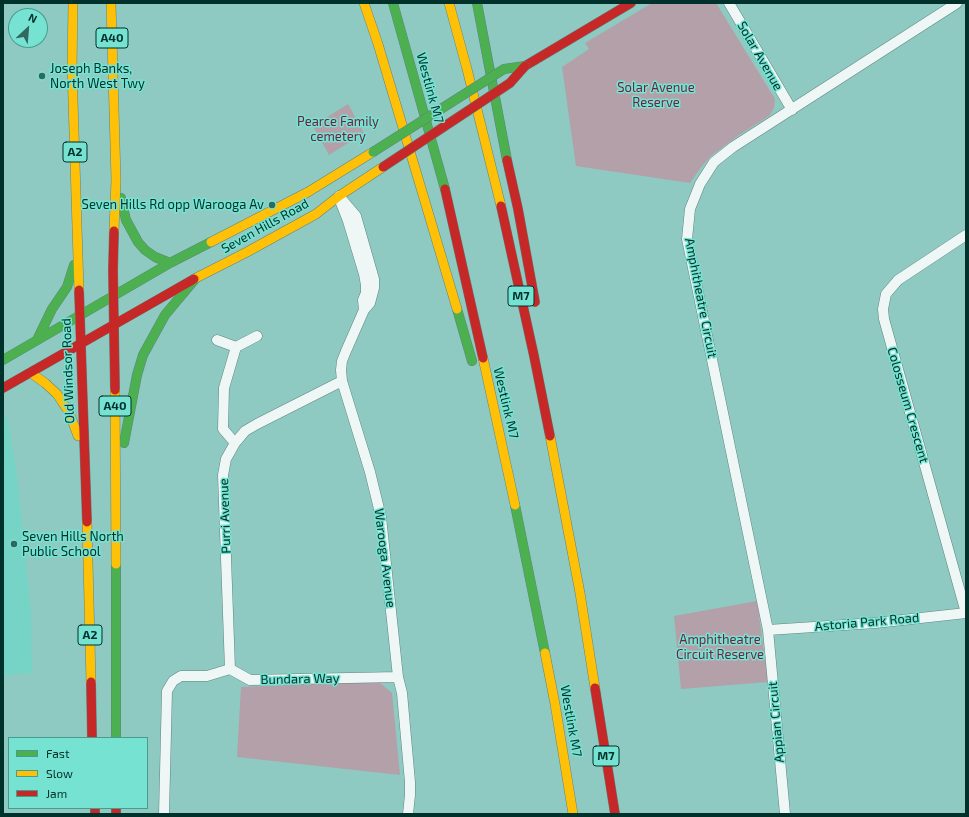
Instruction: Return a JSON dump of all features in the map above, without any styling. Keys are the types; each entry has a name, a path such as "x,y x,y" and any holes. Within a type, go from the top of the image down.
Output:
{"main road":[{"name":"Old Windsor Road","path":"73,3 72,68 78,236 79,316 85,452 92,737"},
{"name":"A40","path":"111,3 116,180 113,270 116,487 116,737"},
{"path":"364,3 378,44 440,249 473,367"},
{"name":"Westlink M7","path":"393,3 447,197 501,438 555,704 573,814"},
{"name":"M7","path":"449,3 467,69 502,212 529,333 580,593 615,814"},
{"path":"477,3 502,138 518,209 537,310"},
{"name":"Seven Hills Road","path":"3,388 196,278 316,214 339,196 510,83 524,66 631,3"},
{"name":"Seven Hills Road","path":"3,360 170,263 308,192 504,69 524,66"},
{"path":"308,192 339,196 341,186 360,160"},
{"path":"116,180 126,220 132,232 145,250 154,257 170,263"},
{"path":"37,340 52,309 61,297 71,275 78,236"},
{"path":"116,487 132,398 143,355 165,315 196,278"},
{"path":"31,373 57,394 70,412 85,452"},
{"path":"483,404 488,418 501,438"},
{"path":"562,452 571,499 580,593"}],"street":[{"name":"Solar Avenue","path":"729,3 792,110"},
{"name":"Amphitheatre Circuit","path":"768,630 687,239 690,209 700,184 714,162 733,147 957,3"},
{"name":"Warooga Avenue","path":"339,196 348,221 366,285 366,293 363,300 364,310 342,361 342,381 370,472 381,516 398,677 402,692 410,782 408,814"},
{"name":"Colosseum Crescent","path":"966,235 898,280 886,294 882,309 966,613"},
{"path":"235,443 224,429 224,388 236,347 257,336"},
{"path":"217,340 236,347"},
{"name":"Purri Avenue","path":"230,668 223,475 226,459 235,443 245,431 342,381"},
{"name":"Astoria Park Road","path":"768,630 966,613"},
{"name":"Appian Circuit","path":"768,630 784,814"},
{"path":"164,814 167,691 173,680 181,676 207,676 230,668"},
{"name":"Bundara Way","path":"230,668 250,680 398,677"}],"shaded area":[{"name":"Seven Hills North Public School","path":"3,413 8,421 17,476 31,613 32,673 3,675"}],"green space":[{"name":"Solar Avenue Reserve","path":"652,3 716,3 775,99 774,108 769,116 739,135 712,155 690,183 576,166 562,67 589,49 585,43"},
{"name":"Pearce Family cemetery","path":"348,104 364,133 329,155 313,126"},
{"name":"Amphitheatre Circuit Reserve","path":"757,601 768,682 681,689 674,616"},
{"path":"378,681 392,693 400,775 237,757 241,687"}],"traffic: fast":[{"path":"393,3 445,189"},
{"path":"477,3 507,160"},
{"path":"373,152 504,69 525,66"},
{"path":"121,198 126,220 138,242 145,250 155,257 170,263"},
{"path":"3,360 170,263 211,242"},
{"path":"37,340 52,309 67,287 74,265"},
{"path":"124,443 137,375 143,355 165,315 196,278"},
{"path":"457,309 472,361"},
{"path":"515,505 545,653"},
{"path":"116,564 116,737"}],"traffic: slow":[{"path":"73,3 72,68 79,290"},
{"path":"111,3 116,180 114,231"},
{"path":"364,3 378,44 457,309"},
{"path":"449,3 501,206"},
{"path":"211,242 308,192 373,152"},
{"path":"194,279 316,214 339,196 383,167"},
{"path":"483,358 515,505"},
{"path":"31,373 57,394 69,412 78,436"},
{"path":"115,390 116,564"},
{"path":"550,436 580,593 595,688"},
{"path":"87,522 91,682"},
{"path":"545,653 573,814"}],"traffic: jam":[{"path":"525,66 631,3"},
{"path":"383,167 510,83 525,66"},
{"path":"507,160 518,209 535,302"},
{"path":"445,189 483,358"},
{"path":"501,206 550,436"},
{"path":"114,231 113,270 115,390"},
{"path":"3,388 194,279"},
{"path":"79,290 87,522"},
{"path":"91,682 92,737"},
{"path":"595,688 615,814"},
{"path":"95,809 95,814"},
{"path":"116,809 116,814"}],"place":[{"name":"Joseph Banks, North West Twy","path":"42,76"},
{"name":"Seven Hills Rd opp Warooga Av","path":"272,205"},
{"name":"Seven Hills North Public School","path":"14,544"}]}
